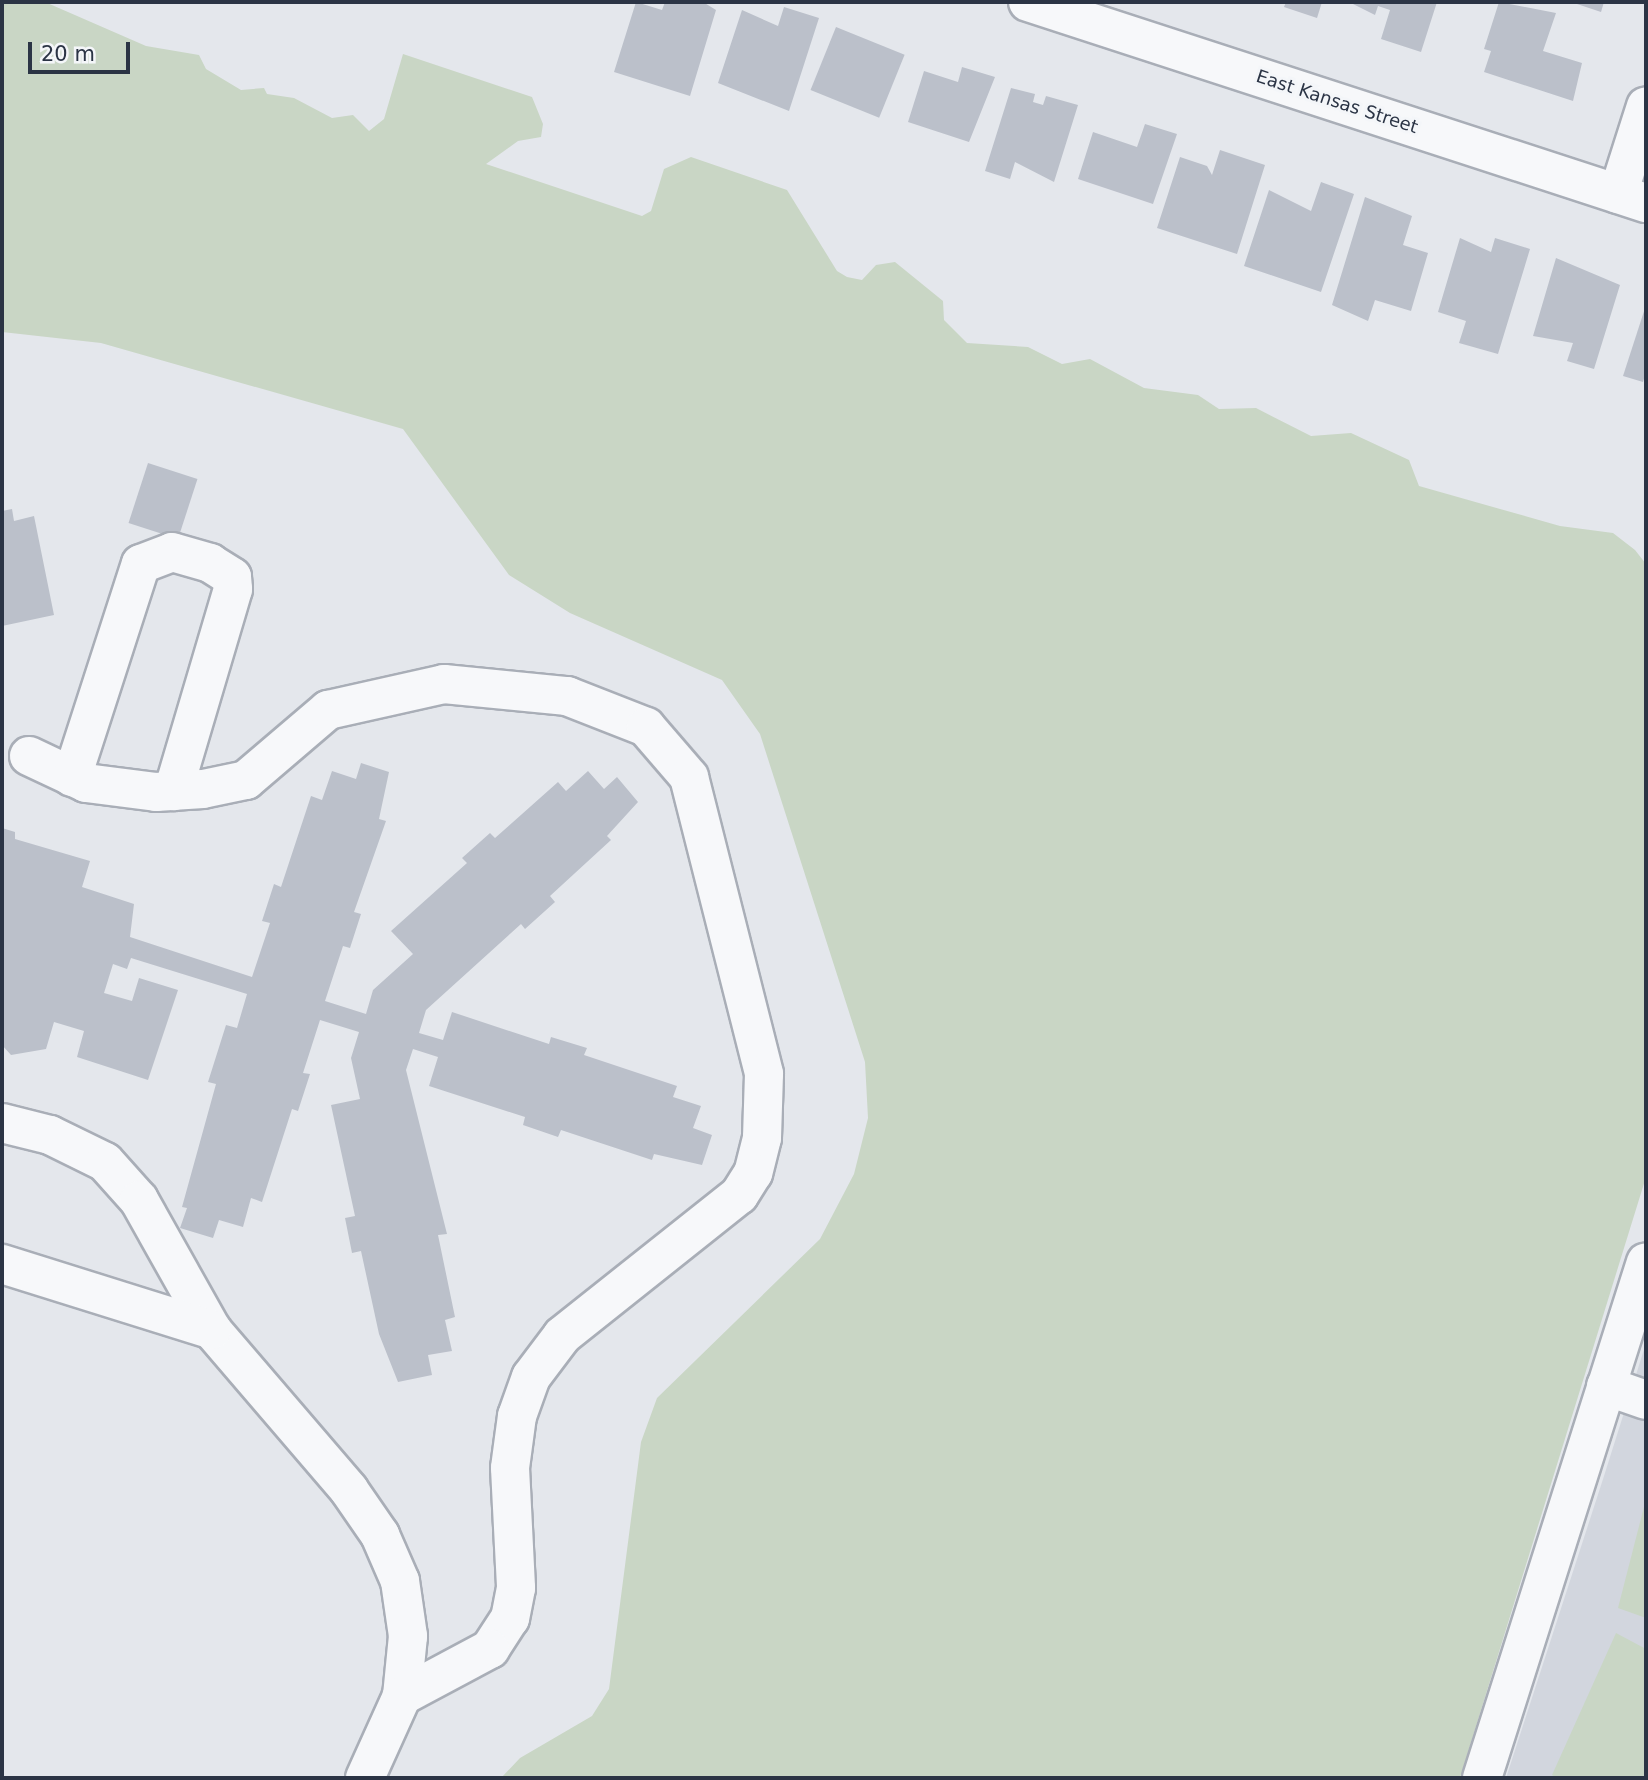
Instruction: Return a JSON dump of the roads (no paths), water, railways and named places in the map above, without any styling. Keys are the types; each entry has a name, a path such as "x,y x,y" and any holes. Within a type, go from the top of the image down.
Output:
{"street":[{"name":"East Kansas Street","path":"1028,2 1632,198"},
{"path":"1632,198 1646,106"},
{"path":"72,777 141,564 172,552 221,570 232,577 233,589 173,791"},
{"path":"29,756 72,777 173,791 246,780 328,710 444,684 567,696 646,727 669,747 689,778 764,1074 762,1138 752,1173 739,1195 562,1336 531,1377 517,1416 510,1468 516,1588 510,1618 490,1649 402,1696"},
{"path":"2,1123 50,1135 105,1162 139,1200 212,1330 349,1490 380,1535 400,1581 408,1636 402,1696 365,1778"},
{"path":"1482,1778 1646,1262"},
{"path":"2,1264 212,1330"},
{"path":"1606,1386 1646,1400"}]}
